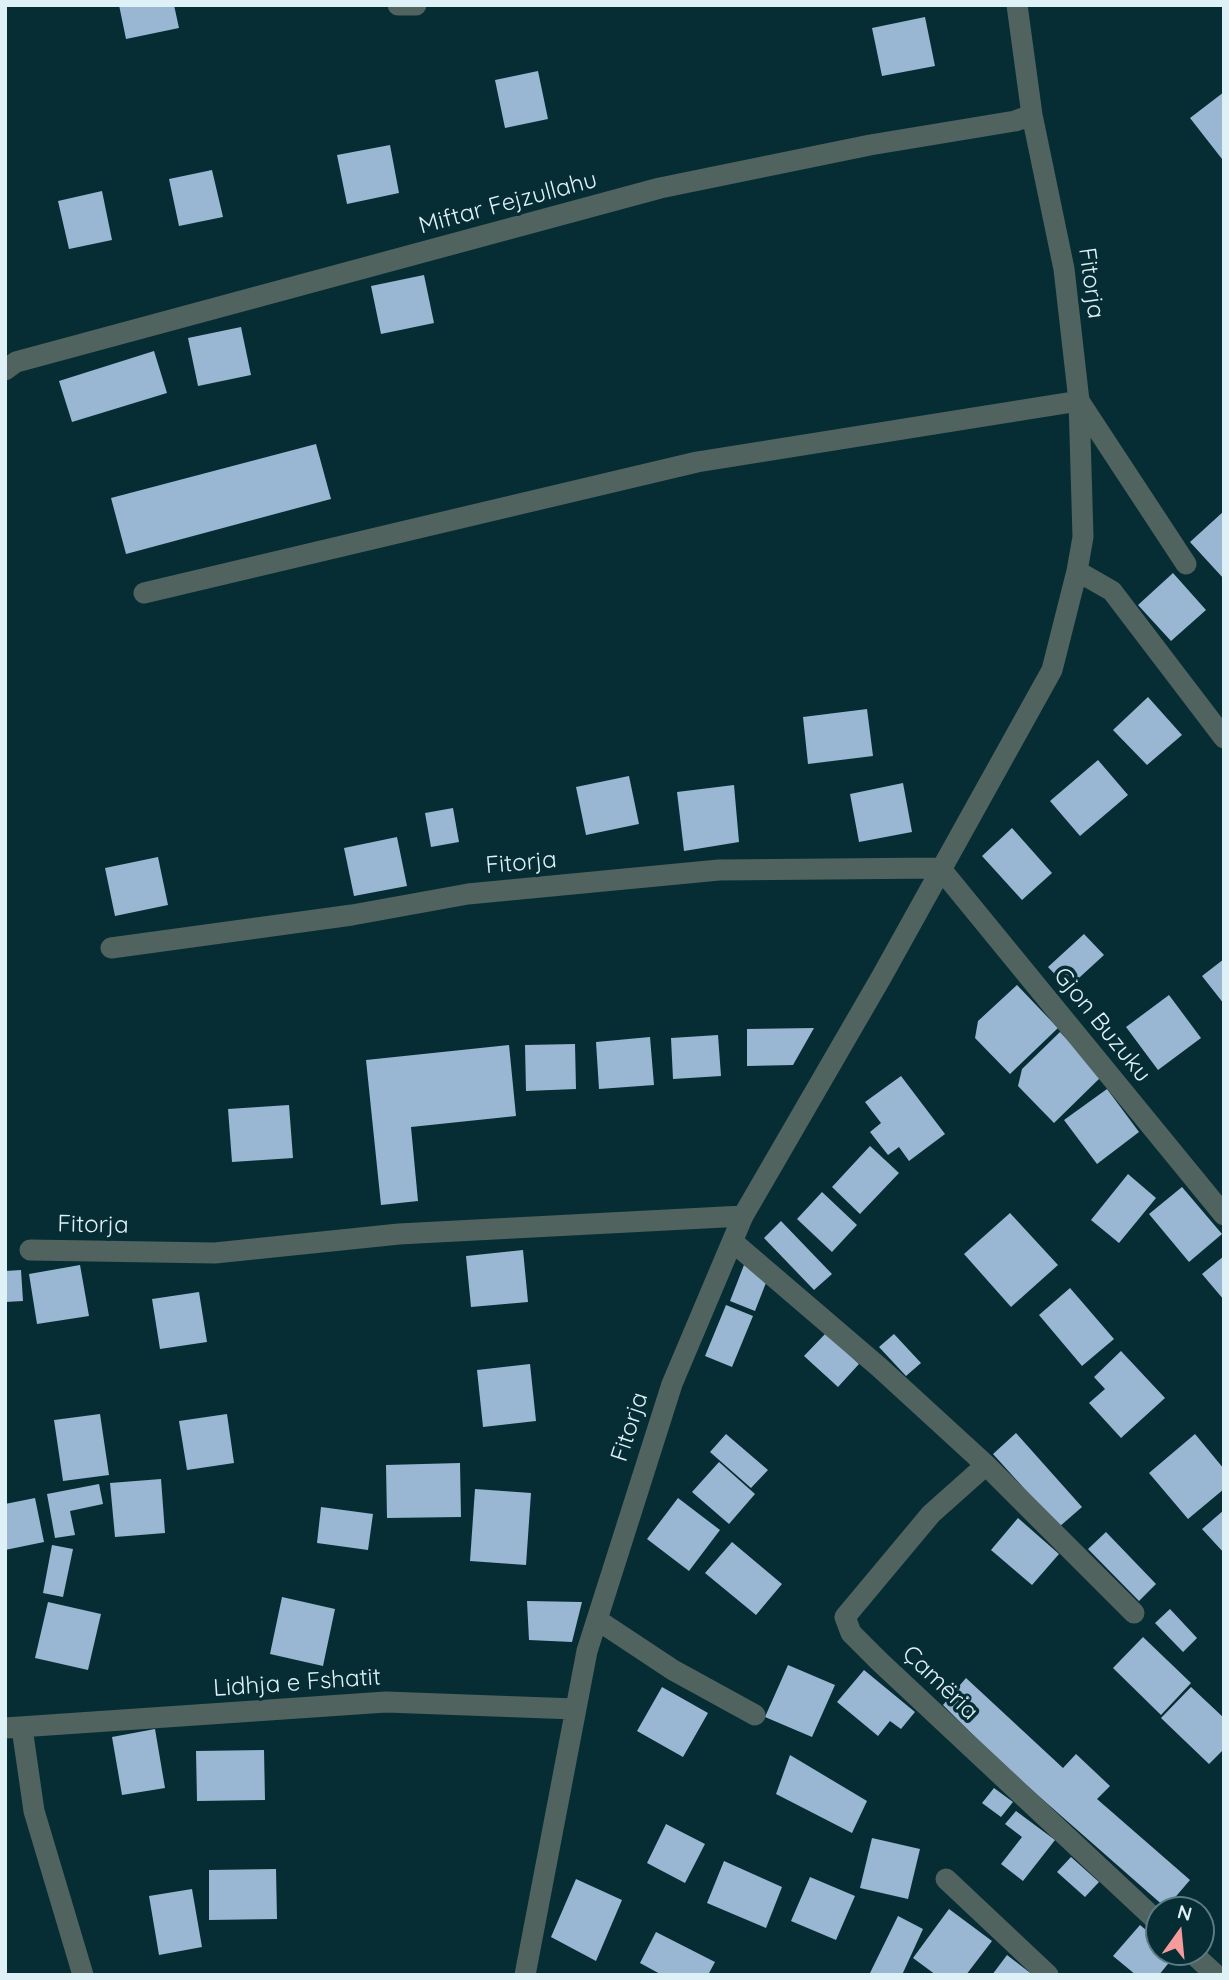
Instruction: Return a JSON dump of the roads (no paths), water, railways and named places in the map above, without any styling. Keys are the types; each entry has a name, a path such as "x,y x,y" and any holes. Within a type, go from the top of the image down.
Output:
{"street":[{"path":"398,5 400,8 416,5"},
{"name":"Fitorja","path":"525,1975 587,1651 599,1621 625,1523 672,1384 743,1216 882,976 1052,670 1077,572 1083,537 1079,401 1064,269 1032,115 1017,5"},
{"name":"Miftar Fejzullahu","path":"5,370 16,362 660,188 870,145 1015,121 1032,115"},
{"path":"144,593 697,462 1079,401 1186,564"},
{"path":"1077,572 1112,591 1224,737"},
{"name":"Fitorja","path":"111,948 352,915 481,893 719,870 940,868"},
{"name":"Gjon Buzuku","path":"940,868 1224,1215"},
{"name":"Fitorja","path":"30,1250 215,1253 399,1234 743,1216"},
{"path":"733,1242 879,1367 986,1465 1134,1613"},
{"name":"Çamëria","path":"986,1465 931,1514 845,1617 851,1633 879,1661 1145,1910"},
{"path":"599,1621 673,1670 755,1715"},
{"name":"Lidhja e Fshatit","path":"83,1975 34,1811 14,1728 386,1702 575,1709"},
{"path":"946,1879 1048,1975"}]}
